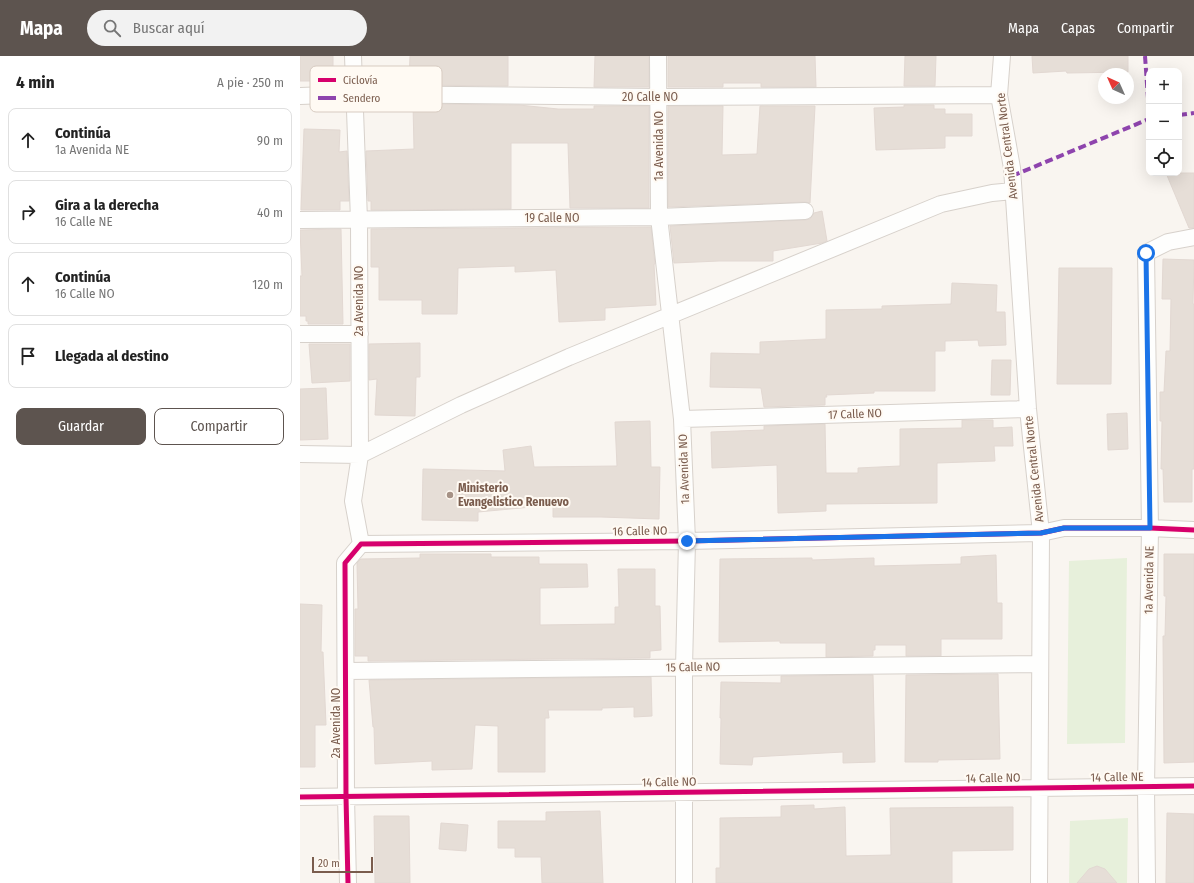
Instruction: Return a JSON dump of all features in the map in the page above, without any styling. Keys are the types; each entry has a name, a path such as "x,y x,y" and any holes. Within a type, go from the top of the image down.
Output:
{"street":[{"name":"2a Avenida NO","path":"353,56 353,66"},
{"name":"1a Avenida NO","path":"658,56 660,217 682,419 687,541 684,667 684,883"},
{"name":"Avenida Central Norte","path":"1002,56 999,95 1012,168 1028,409 1041,533 1039,883"},
{"name":"20 Calle NO","path":"442,95 659,97 999,95"},
{"name":"20 Calle NO","path":"300,96 310,96"},
{"name":"2a Avenida NO","path":"348,883 345,563 361,544 353,501 360,455 359,220 355,112"},
{"path":"300,454 360,455 462,405 569,358 941,204 1013,190"},
{"name":"19 Calle NO","path":"300,220 660,217 805,211"},
{"name":"1a Avenida NE","path":"1147,883 1146,787 1150,528 1146,253 1168,242 1194,237"},
{"path":"300,334 360,334"},
{"name":"17 Calle NO","path":"682,419 1028,409"},
{"name":"16 Calle NO","path":"361,544 687,541 1041,533 1064,528 1150,528 1194,530"},
{"name":"15 Calle NO","path":"346,671 1040,664"},
{"name":"14 Calle NE","path":"1039,788 1194,786"},
{"name":"14 Calle NO","path":"300,797 1039,788"}],"green space":[{"path":"1127,558 1125,743 1067,744 1069,561"},
{"path":"1128,818 1127,883 1069,883 1070,821"}],"building":[{"path":"300,56 333,56 333,66 310,66 310,81 300,81"},
{"path":"410,56 508,56 508,86 442,85 442,66 410,66"},
{"path":"595,56 649,56 649,87 594,87"},
{"path":"668,56 815,56 816,87 761,87 761,83 723,83 723,87 668,87"},
{"path":"905,56 936,56 935,86 904,86"},
{"path":"1032,56 1128,56 1128,68 1098,68 1098,72 1067,73 1066,71 1033,73"},
{"path":"442,104 519,105 558,109 594,109 594,106 649,106 649,208 570,208 568,143 511,143 511,209 371,210 371,201 368,201 366,151 414,149 413,112 442,112"},
{"path":"904,105 934,105 934,109 945,109 945,114 972,114 972,136 945,136 945,148 876,150 874,108 904,107"},
{"path":"668,106 723,106 722,155 757,154 760,106 815,106 810,203 668,207"},
{"path":"304,129 340,130 339,152 347,151 349,201 340,201 340,210 301,210"},
{"path":"1182,173 1194,173 1194,228 1189,228 1167,176 1182,176"},
{"path":"822,211 827,241 773,251 773,261 674,263 670,226 805,220 810,219 814,213"},
{"path":"651,227 655,264 656,305 605,308 605,320 559,322 556,270 515,272 515,266 458,268 457,314 422,314 422,300 379,300 379,267 371,267 371,229"},
{"path":"341,229 343,324 308,324 308,321 306,321 306,316 300,316 300,276 302,276 300,230"},
{"path":"1163,259 1194,260 1194,469 1192,469 1192,502 1164,502 1163,469 1161,469 1162,421 1160,421 1160,392 1164,392 1166,351 1170,351 1171,299 1162,299"},
{"path":"1059,268 1112,268 1111,384 1057,384"},
{"path":"952,283 997,285 996,312 1005,312 1006,345 979,346 978,340 945,341 945,351 935,351 935,391 874,391 874,393 826,395 825,405 764,407 761,388 710,387 711,353 760,354 760,342 826,339 826,310 882,309 882,306 951,304"},
{"path":"420,343 420,377 416,377 415,416 375,415 377,379 369,380 369,344"},
{"path":"309,344 350,344 350,381 312,383"},
{"path":"992,360 1011,360 1010,395 991,395"},
{"path":"326,388 328,439 300,440 300,389"},
{"path":"1127,413 1128,449 1108,450 1107,414"},
{"path":"962,420 993,420 993,428 1012,427 1013,446 994,446 995,461 937,463 937,503 826,504 826,511 778,513 777,465 712,468 711,432 764,430 764,426 825,424 826,473 858,473 858,468 900,466 900,429 962,428"},
{"path":"650,421 651,467 660,467 659,519 553,517 553,505 478,512 478,521 422,520 423,469 505,471 503,450 531,446 534,467 617,466 615,422"},
{"path":"420,554 491,554 491,557 539,557 539,564 587,564 588,587 540,588 540,625 615,624 615,607 619,607 618,569 655,569 655,606 660,606 661,650 650,651 650,658 368,661 368,656 355,656 355,609 358,609 357,563 361,559 420,558"},
{"path":"1164,554 1194,554 1194,762 1164,763 1163,636 1165,636 1166,596 1164,596"},
{"path":"996,555 997,603 1002,603 1002,639 941,639 941,656 906,656 906,645 875,645 873,656 826,657 826,643 780,643 780,641 719,642 720,559 812,558 812,560 874,558 874,566 961,564 961,557"},
{"path":"300,604 322,605 321,652 323,652 326,725 315,725 315,767 300,767"},
{"path":"998,674 1000,759 905,762 906,675"},
{"path":"873,675 875,762 843,763 843,752 753,757 752,765 720,764 721,682 781,683 781,676"},
{"path":"651,677 652,716 634,717 634,707 602,708 602,710 548,710 549,718 545,718 545,772 498,772 498,726 475,725 472,769 432,770 432,761 375,764 374,727 369,680"},
{"path":"814,805 814,809 845,807 846,856 891,855 890,808 1013,807 1013,850 952,851 952,883 716,883 716,868 720,868 720,818 781,817 781,806"},
{"path":"600,811 603,883 542,883 541,857 515,857 515,848 498,848 498,821 546,821 546,812"},
{"path":"1167,813 1194,814 1194,883 1166,883"},
{"path":"374,816 409,816 410,883 375,883"},
{"path":"441,823 468,825 466,851 439,849"},
{"path":"1097,866 1105,869 1117,883 1077,883 1089,869"}],"marked path":[{"path":"1145,56 1148,104"},
{"path":"1182,115 1194,113"},
{"path":"1012,176 1146,120"}],"cycle path":[{"path":"348,883 345,563 361,544 687,541 1041,533 1064,528 1150,528 1194,530"},
{"path":"300,797 1194,786"}],"place":[{"name":"Ministerio Evangelistico Renuevo","path":"450,495"}],"route":[{"path":"687,541 1041,533 1064,528 1150,528 1146,253"}]}
